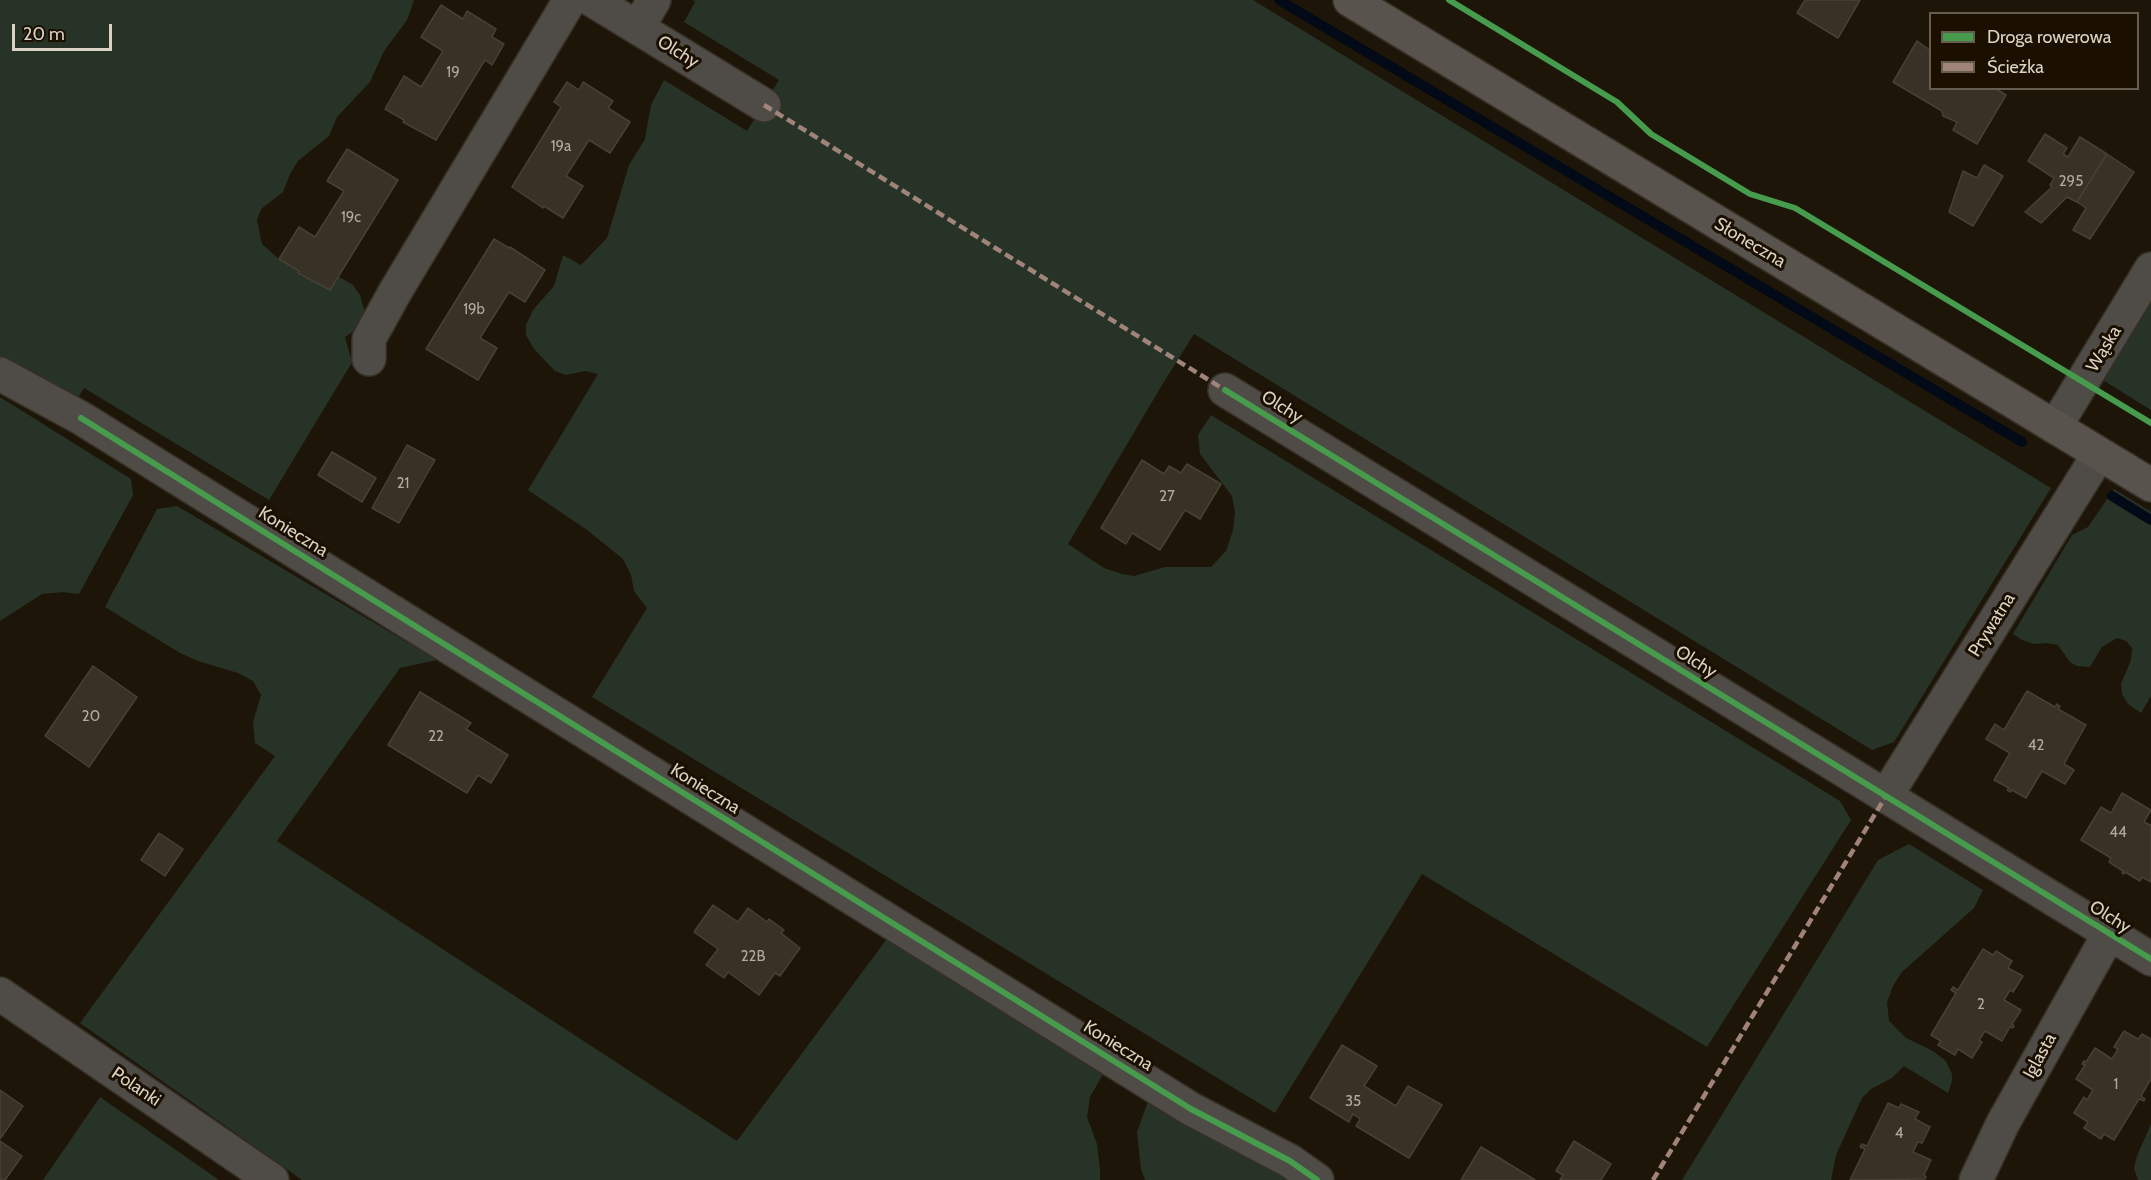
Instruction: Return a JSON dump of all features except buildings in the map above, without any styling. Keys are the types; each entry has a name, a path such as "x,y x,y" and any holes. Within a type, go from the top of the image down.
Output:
{"main road":[{"name":"Słoneczna","path":"1350,0 2151,485"}],"street":[{"path":"369,359 369,339 394,292 570,0"},
{"name":"Olchy","path":"592,0 646,14 764,105"},
{"name":"Wąska","path":"2055,427 2151,269"},
{"name":"Konieczna","path":"0,374 81,418 1191,1109 1290,1161 1317,1180"},
{"name":"Olchy","path":"1225,390 2151,959"},
{"name":"Prywatna","path":"1886,796 2098,454"},
{"name":"Iglasta","path":"1976,1180 2002,1124 2109,934"},
{"name":"Polanki","path":"0,994 272,1180"}],"green space":[{"path":"0,0 414,0 407,20 384,51 370,82 337,117 329,136 298,161 283,192 261,209 257,220 262,244 279,259 299,271 298,273 330,290 339,277 353,285 360,295 365,313 355,330 345,337 350,356 354,359 269,500 84,388 76,401 0,359"},
{"path":"693,0 1253,0 2051,488 1894,742 1872,750 1194,334 1162,385 1068,544 1104,568 1134,576 1165,567 1211,567 1226,551 1233,530 1235,512 1232,496 1200,454 1198,435 1211,415 1840,801 1851,820 1707,1047 1422,874 1275,1113 592,697 647,608 634,591 631,575 623,559 587,530 528,490 598,374 585,371 566,375 555,371 534,349 526,335 526,325 533,310 554,286 563,255 581,265 607,238 629,165 645,139 651,105 664,80 747,131 779,80 684,22 695,2"},
{"path":"2151,287 2151,410 2098,377"},
{"path":"0,397 131,479 133,495 79,594 63,592 42,594 0,621"},
{"path":"2114,489 2151,512 2151,696 2141,713 2128,704 2122,694 2121,684 2131,660 2132,648 2126,641 2117,638 2102,647 2090,667 2077,666 2070,662 2058,645 2034,644 2013,634 2072,535 2088,527"},
{"path":"177,506 437,660 400,668 277,841 737,1141 889,936 1106,1069 1090,1097 1087,1117 1097,1144 1100,1180 302,1180 80,1023 275,756 255,743 253,722 261,695 253,681 238,673 180,653 105,607 157,509"},
{"path":"1909,844 1983,890 1974,908 1902,972 1887,1002 1889,1021 1906,1038 1933,1051 1946,1061 1952,1074 1948,1093 1904,1066 1892,1078 1871,1089 1862,1098 1836,1155 1831,1180 1682,1180 1878,860"},
{"path":"1150,1096 1289,1180 1145,1180 1141,1169 1137,1132"},
{"path":"100,1097 219,1180 43,1180"},
{"path":"2151,1124 2151,1180 2138,1180 2134,1168"}],"waterway":[{"path":"1279,0 2022,442"},
{"path":"2112,496 2151,520"}],"marked path":[{"path":"764,105 1225,390"},
{"path":"1653,1180 1886,796"}],"cycle path":[{"path":"1449,0 1617,102 1651,134 1750,194 1795,208 2151,423"},
{"path":"1225,390 2151,959"},
{"path":"81,418 1191,1109 1290,1161 1317,1180"}]}
